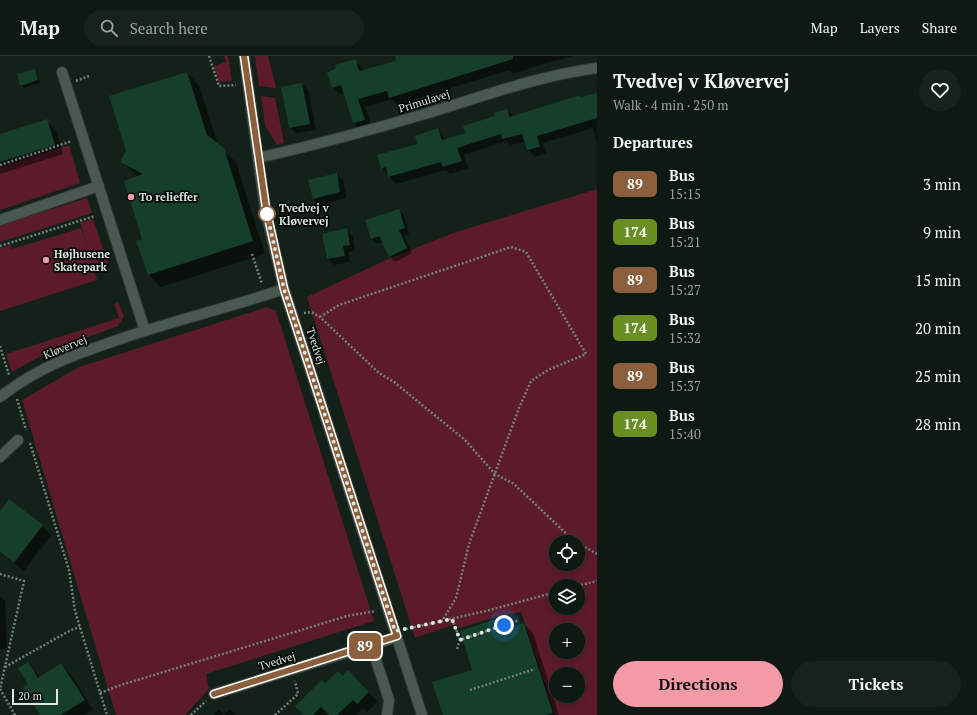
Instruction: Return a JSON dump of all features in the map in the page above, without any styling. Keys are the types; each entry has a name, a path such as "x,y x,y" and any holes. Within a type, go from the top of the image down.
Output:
{"street":[{"name":"Tvedvej","path":"244,56 267,215 284,289 422,715"},
{"name":"Primulavej","path":"258,158 328,143 505,88 563,73 597,68"},
{"path":"62,72 145,331"},
{"path":"0,220 99,186"},
{"name":"Kløvervej","path":"0,397 40,370 68,356 284,289"},
{"path":"0,457 18,440"},
{"name":"Tvedvej","path":"214,694 371,645 396,634"},
{"path":"371,645 389,700 387,715"}],"path":[{"path":"209,56 218,86 248,85"},
{"path":"0,165 83,137"},
{"path":"0,246 107,212"},
{"path":"320,317 339,305 511,247 526,252 586,354 548,370 531,381 470,544 456,598 442,621"},
{"path":"252,254 260,279"},
{"path":"292,313 311,312 320,317 379,373 400,387 465,440 495,474 514,484 568,535"},
{"path":"0,346 27,433"},
{"path":"30,440 69,570 75,611 107,715"},
{"path":"585,547 597,554"},
{"path":"0,574 24,581 5,667 2,672 0,689 16,715"},
{"path":"585,584 597,582"},
{"path":"396,634 549,594"},
{"path":"100,693 128,682 348,616 388,610"},
{"path":"452,619 460,640 457,649"},
{"path":"460,640 519,620"},
{"path":"5,667 71,630 80,627"},
{"path":"470,690 535,668"},
{"path":"275,715 298,694 292,669"},
{"path":"191,715 214,694"}],"shaded area":[{"path":"224,56 228,56 232,81 219,82 214,66 226,62"},
{"path":"255,56 268,56 276,88 259,86"},
{"path":"261,96 275,98 284,143 277,145 265,125"},
{"path":"69,145 80,183 0,210 0,167"},
{"path":"597,189 597,715 555,715 551,703 585,703 585,667 549,667 549,697 521,612 500,616 459,628 455,624 415,638 307,297 388,259 453,233"},
{"path":"87,198 92,213 0,242 0,225"},
{"name":"Højhusene Skatepark","path":"93,219 108,263 94,270 97,280 0,311 0,248 11,245 12,249 81,228 89,251 80,223"},
{"path":"118,302 124,316 118,326 52,350 12,372 6,354 119,318 114,304"},
{"path":"267,307 276,311 374,621 206,674 209,689 185,715 116,715 22,400 79,367"}],"building":[{"path":"395,56 513,56 513,59 389,98 387,91 358,99 365,120 353,123 341,85 332,88 327,73 336,68 335,65 356,59 359,71 396,61"},
{"path":"35,69 38,80 20,86 17,74"},
{"path":"187,72 207,135 224,148 253,241 148,275 136,241 142,239 124,181 143,174 120,162 126,151 109,96"},
{"path":"302,83 310,124 289,128 281,87"},
{"path":"597,93 597,118 537,136 540,147 527,150 522,134 502,139 501,134 457,148 462,161 443,167 441,162 388,177 386,167 381,169 377,155 417,144 415,136 438,128 442,140 465,133 463,126 495,116 494,113 507,109 510,117 580,95 580,97"},
{"path":"47,119 55,145 0,162 0,134"},
{"path":"337,173 340,192 313,199 308,180"},
{"path":"399,209 405,228 399,230 407,248 389,257 379,236 371,239 365,220"},
{"path":"347,228 350,245 343,246 345,256 327,259 322,234"},
{"path":"9,499 43,525 14,563 0,552 0,511"},
{"path":"499,618 503,630 524,623 553,713 546,715 443,715 432,682 472,670 460,631"},
{"path":"28,662 38,678 61,663 85,700 61,715 40,715 23,687 28,684 18,668"},
{"path":"348,670 369,692 357,704 353,700 337,715 329,715 321,707 313,715 303,715 295,706 322,680 325,683 338,671 343,676"}],"bus line":[{"name":"89","path":"214,694 397,636 284,289 272,242 266,208 244,56"}],"place":[{"name":"To relieffer","path":"131,197"},
{"name":"Tvedvej v Kløvervej","path":"267,214"},
{"name":"Højhusene Skatepark","path":"46,260"}],"route":[{"path":"267,214 272,242 284,289 395,631 452,619 460,640 504,625"}]}
